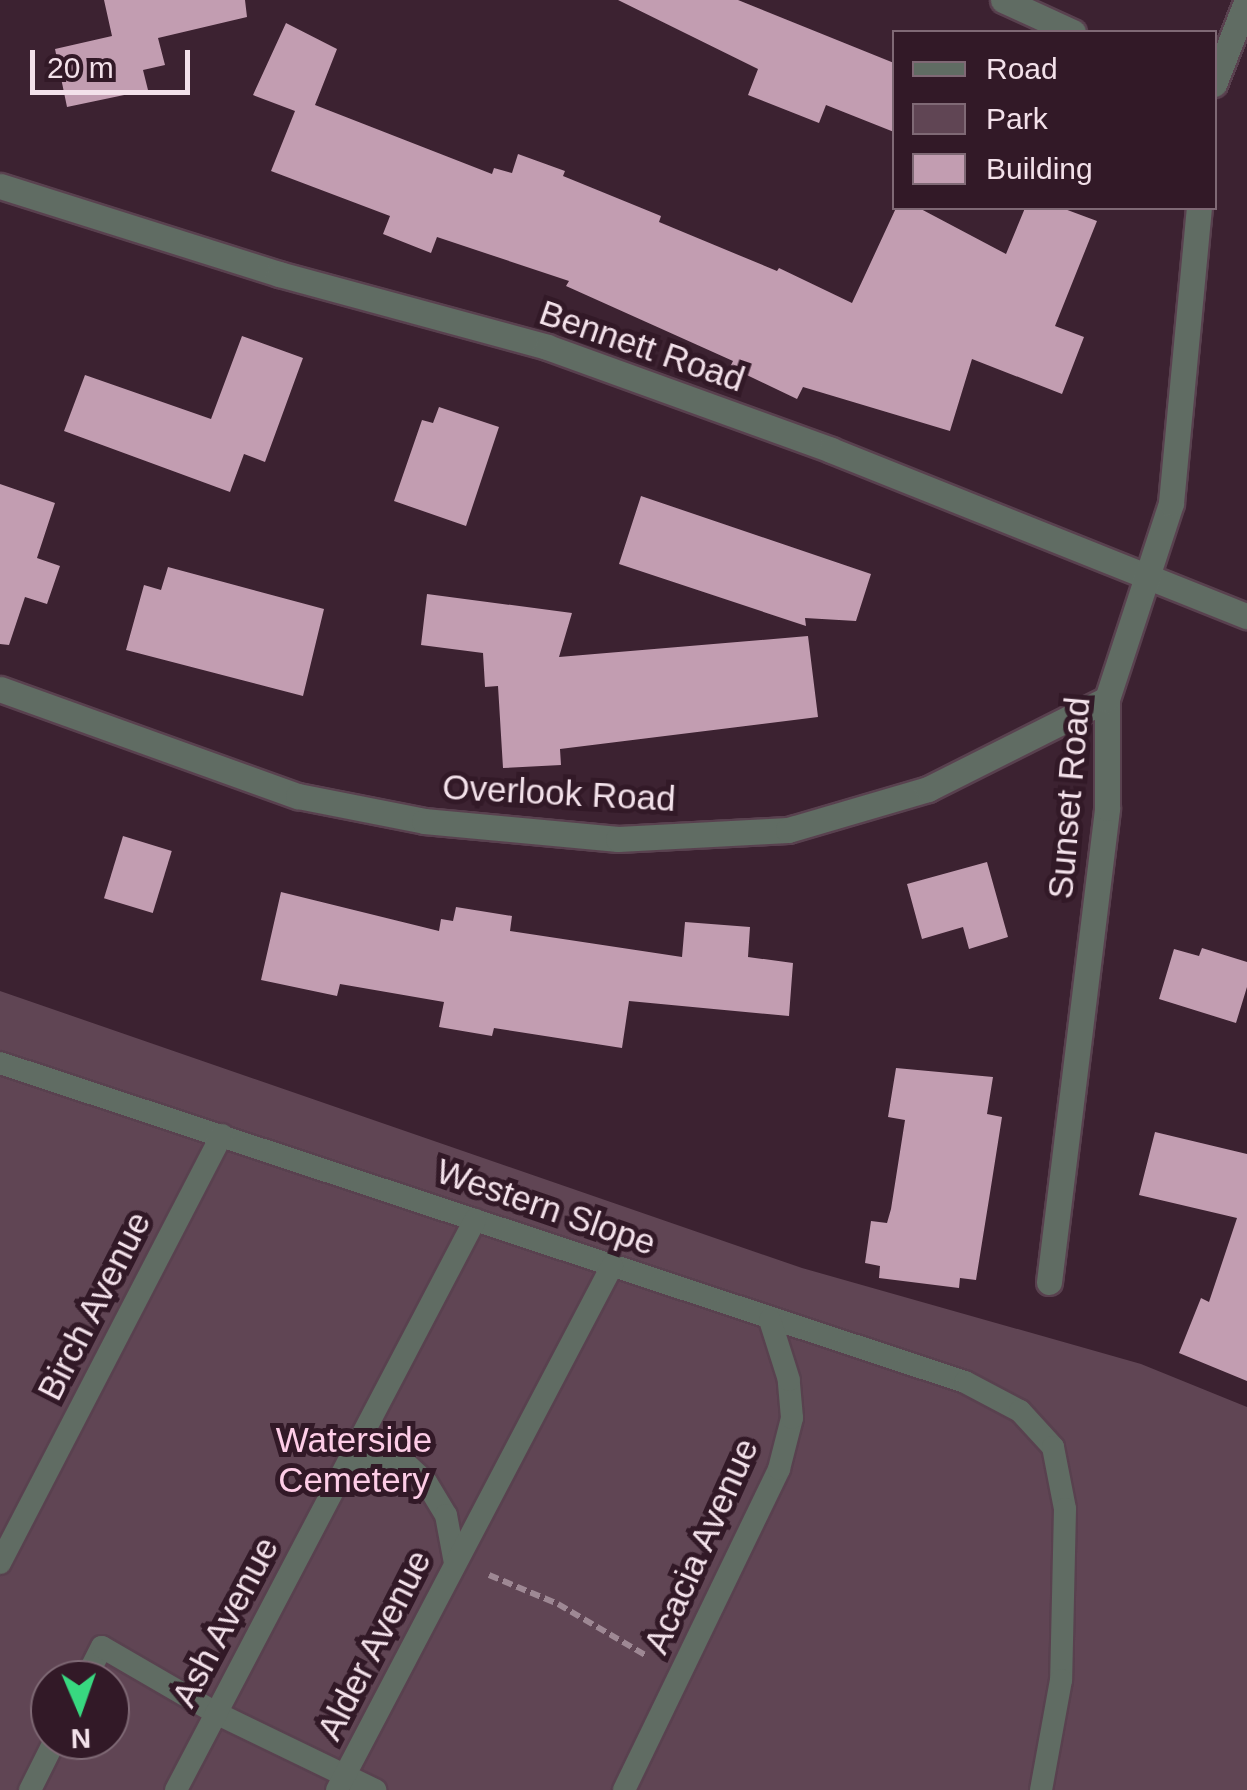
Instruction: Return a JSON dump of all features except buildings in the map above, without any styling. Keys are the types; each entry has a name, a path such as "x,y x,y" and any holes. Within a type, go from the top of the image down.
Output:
{"street":[{"path":"1003,0 1070,30"},
{"path":"1217,76 1246,0"},
{"name":"Bennett Road","path":"0,186 279,274 547,348 831,450 1247,616"},
{"name":"Sunset Road","path":"1049,1282 1107,808 1108,699 1171,503 1199,210"},
{"name":"Overlook Road","path":"0,689 298,796 424,821 618,839 788,830 806,825 928,789 1108,699"}],"lane":[{"name":"Western Slope","path":"0,1064 965,1382 1020,1410 1053,1447 1065,1509 1061,1680 1041,1790"},
{"name":"Birch Avenue","path":"0,1563 222,1135"},
{"name":"Ash Avenue","path":"176,1790 475,1220"},
{"name":"Alder Avenue","path":"341,1782 612,1266"},
{"name":"Acacia Avenue","path":"624,1790 780,1469 792,1418 790,1380 770,1320"},
{"path":"350,1459 402,1460 426,1482 446,1515 456,1563"},
{"path":"96,1660 102,1647 124,1660"},
{"path":"130,1663 341,1782 375,1790"},
{"path":"30,1790 45,1760"}],"path":[{"path":"456,1563 558,1604 680,1679"}],"green space":[{"name":"Waterside Cemetery","path":"0,991 802,1268 1141,1364 1247,1407 1247,1790 0,1790"}]}
